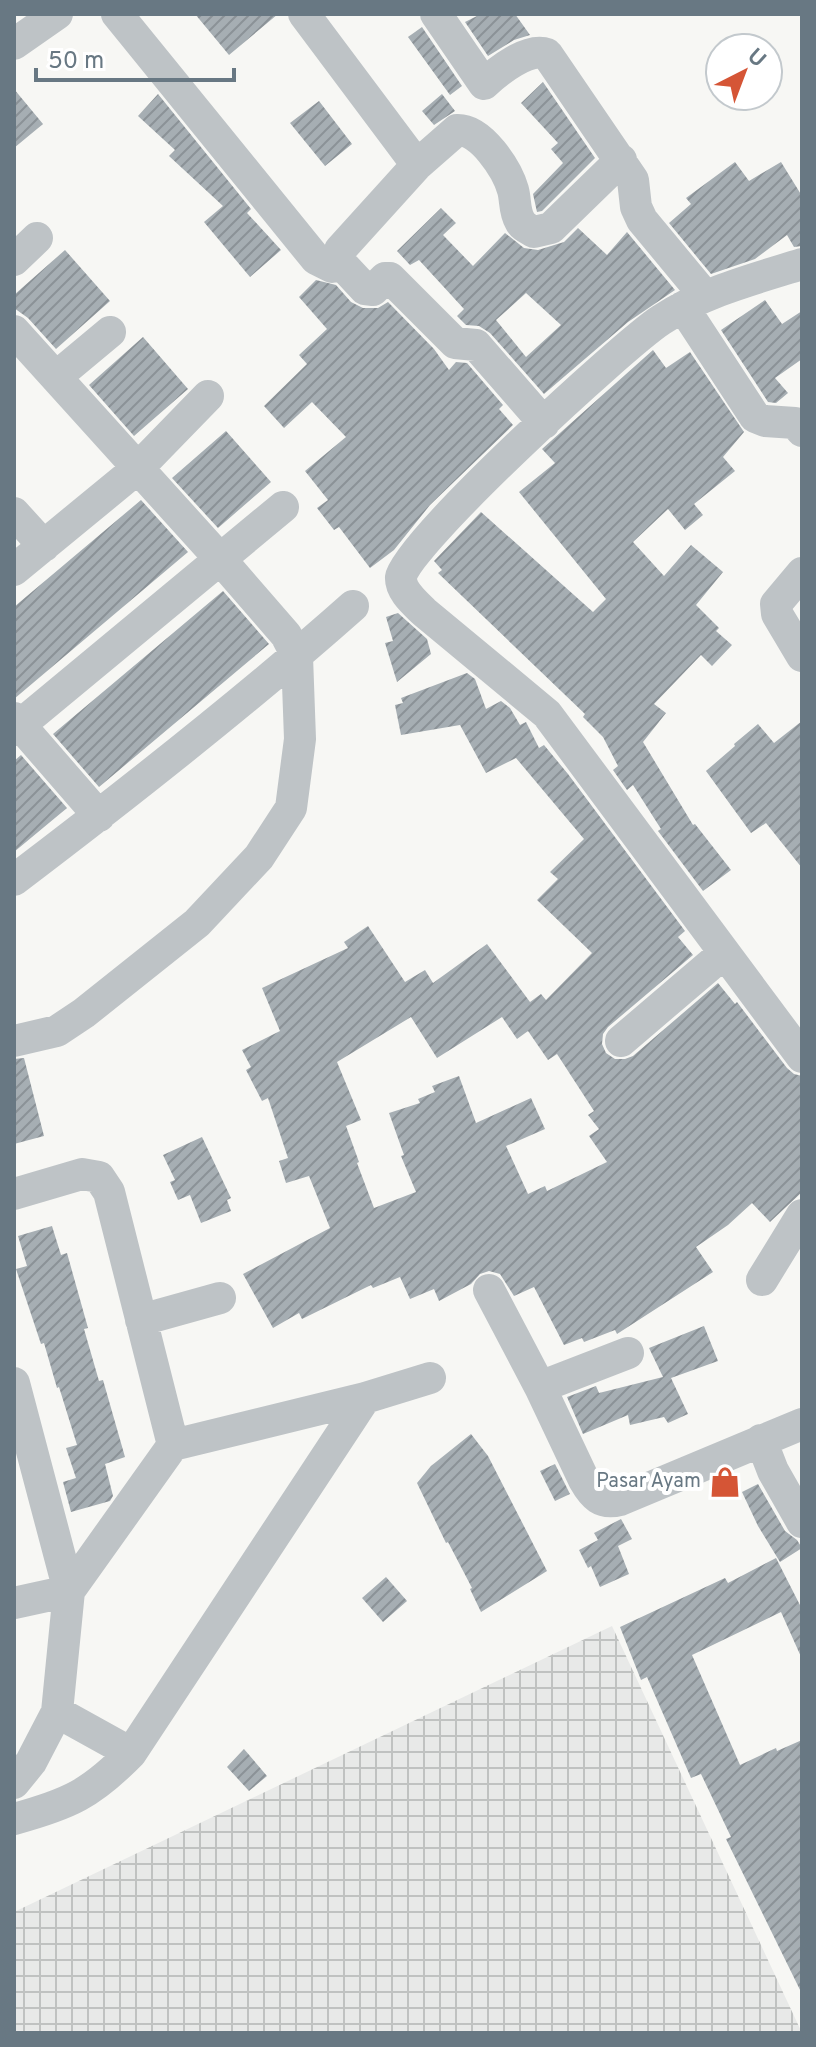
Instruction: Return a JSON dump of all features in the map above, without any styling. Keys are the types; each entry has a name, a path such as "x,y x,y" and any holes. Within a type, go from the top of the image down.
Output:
{"street":[{"path":"117,14 316,259 332,267 341,263"},
{"path":"304,14 417,165"},
{"path":"436,14 484,84"},
{"path":"14,44 44,18"},
{"path":"464,130 484,84 519,59 534,52 547,54 633,180 636,207 642,220 694,302 755,417 765,421 795,423 802,431"},
{"path":"544,423 476,345 455,343 390,278 385,278 370,291 337,259 340,250 417,165 457,130 478,136 496,158 513,190 520,223 534,232 551,228 621,160"},
{"path":"14,260 37,238"},
{"path":"802,264 694,302 660,320 619,352 446,518 406,566 401,577 403,588 424,612 547,714 802,1057"},
{"path":"14,331 286,635 297,656 300,739 292,803 259,857 197,923 57,1031 14,1041"},
{"path":"56,377 110,332"},
{"path":"14,570 138,468 208,396"},
{"path":"99,816 16,725 283,507"},
{"path":"14,513 44,546"},
{"path":"802,573 776,604 777,614 802,656"},
{"path":"14,880 99,816 297,656 353,606"},
{"path":"621,1041 723,954"},
{"path":"14,1194 82,1174 99,1177 109,1192 173,1445"},
{"path":"762,1280 802,1215"},
{"path":"489,1290 584,1480 591,1493 600,1500 610,1503 620,1500 802,1424"},
{"path":"141,1320 220,1298"},
{"path":"540,1387 628,1353"},
{"path":"14,1603 69,1591 173,1445 365,1398 430,1378"},
{"path":"14,1383 69,1591 57,1712 31,1762 14,1783"},
{"path":"14,1819 79,1798 105,1779 131,1753 365,1398"},
{"path":"761,1440 773,1471 802,1522"},
{"path":"57,1712 131,1753"}],"shaded area":[{"path":"612,1626 802,2033 14,2033 14,1912"}],"building":[{"path":"195,14 278,14 229,55"},
{"path":"481,14 515,14 530,35 514,40 488,56 465,22"},
{"path":"422,27 462,86 450,95 408,37"},
{"path":"543,82 595,158 542,211 537,212 533,194 563,163 551,149 558,143 521,103"},
{"path":"14,89 43,124 14,148"},
{"path":"158,94 251,209 247,213 281,250 250,277 204,222 223,206 169,156 175,150 138,116"},
{"path":"442,94 455,111 434,125 422,111"},
{"path":"319,101 352,144 325,166 290,123"},
{"path":"735,162 749,181 781,162 802,196 802,246 794,247 787,235 755,259 711,274 669,223 691,204 686,198"},
{"path":"441,208 456,223 443,235 473,266 505,233 524,248 538,250 564,242 578,228 607,255 627,232 675,290 628,322 544,394 490,333 479,326 466,325 457,316 464,309 419,260 410,265 397,251","holes":["526,293 561,325 526,357 496,320"]},
{"path":"65,250 110,301 56,349 28,318 14,308 14,295"},
{"path":"316,280 336,285 351,302 363,308 378,308 388,302 434,349 449,370 456,362 467,363 503,405 499,409 513,425 430,505 394,550 370,568 339,527 334,530 317,508 328,500 305,471 346,437 312,402 284,428 264,406 307,364 299,355 327,329 299,297"},
{"path":"765,300 782,324 802,311 802,359 775,378 788,393 776,403 768,402 721,330"},
{"path":"143,337 188,389 134,436 89,385"},
{"path":"653,350 666,368 690,352 744,432 723,457 735,471 694,504 703,515 685,530 668,509 633,542 664,576 691,545 723,572 696,605 719,628 716,631 732,645 712,666 701,655 654,704 666,713 643,742 693,825 731,870 703,891 658,831 661,829 633,785 627,790 613,770 618,766 603,737 583,717 585,714 438,573 442,570 434,561 481,512 593,612 606,599 519,492 555,463 542,449"},
{"path":"226,431 271,482 218,528 172,478"},
{"path":"141,500 188,552 14,699 14,607"},
{"path":"223,591 269,644 99,787 53,734"},
{"path":"398,613 427,639 431,654 397,682 385,643 393,641 386,617"},
{"path":"467,673 475,679 486,709 501,701 510,708 520,725 526,722 539,748 544,745 568,774 685,931 678,937 693,955 608,1027 602,1044 606,1053 615,1059 633,1056 718,983 735,1004 737,1002 787,1068 802,1076 802,1192 770,1222 752,1203 728,1225 696,1247 713,1272 617,1334 615,1330 584,1342 582,1338 564,1345 534,1287 514,1296 500,1274 489,1271 439,1301 434,1289 410,1299 400,1277 373,1288 371,1285 302,1319 299,1313 273,1328 243,1274 330,1228 309,1176 286,1183 279,1161 288,1158 268,1098 262,1101 246,1070 251,1067 242,1050 280,1031 262,988 348,948 344,942 368,926 405,982 425,970 433,983 487,944 530,1002 541,994 546,1000 592,953 537,900 558,879 550,872 584,839 516,758 486,773 460,725 401,735 395,705 403,703 401,698","holes":["411,1017 437,1058 502,1017 517,1039 528,1031 548,1060 557,1054 594,1111 588,1115 599,1129 589,1136 607,1162 547,1191 545,1186 528,1194 506,1146 545,1129 531,1098 476,1123 459,1076 432,1086 435,1092 418,1099 420,1103 389,1113 404,1155 401,1156 416,1192 374,1208 346,1126 361,1120 337,1062"]},
{"path":"802,721 802,868 766,823 751,833 706,771 758,724 774,743"},
{"path":"21,755 67,808 14,852 14,761"},
{"path":"24,1058 44,1136 14,1144 14,1059"},
{"path":"202,1137 231,1198 227,1200 231,1211 201,1223 190,1195 178,1200 170,1182 175,1180 163,1155"},
{"path":"52,1226 61,1255 67,1253 88,1328 84,1329 99,1381 103,1380 125,1457 105,1464 113,1496 110,1501 71,1512 63,1482 76,1478 66,1448 77,1445 16,1269 27,1266 18,1236"},
{"path":"704,1326 718,1361 671,1378 688,1414 668,1423 664,1417 630,1425 628,1415 583,1434 567,1397 596,1386 599,1393 663,1377 649,1348"},
{"path":"471,1434 488,1456 547,1571 481,1612 472,1588 417,1483 431,1466"},
{"path":"555,1464 570,1494 555,1501 540,1471"},
{"path":"758,1484 785,1531 802,1548 780,1562 742,1492"},
{"path":"621,1519 632,1539 618,1546 629,1574 600,1587 591,1566 588,1568 579,1550 598,1540 594,1533"},
{"path":"776,1558 802,1609 802,1659 781,1612 692,1655 740,1765 802,1740 802,1994 726,1839 731,1837 701,1774 691,1778 647,1677 641,1680 620,1627 725,1578 728,1583"},
{"path":"386,1577 407,1601 383,1622 362,1598"},
{"path":"244,1749 267,1776 249,1791 227,1767"}],"place":[{"name":"Pasar Ayam","path":"725,1482"}]}
